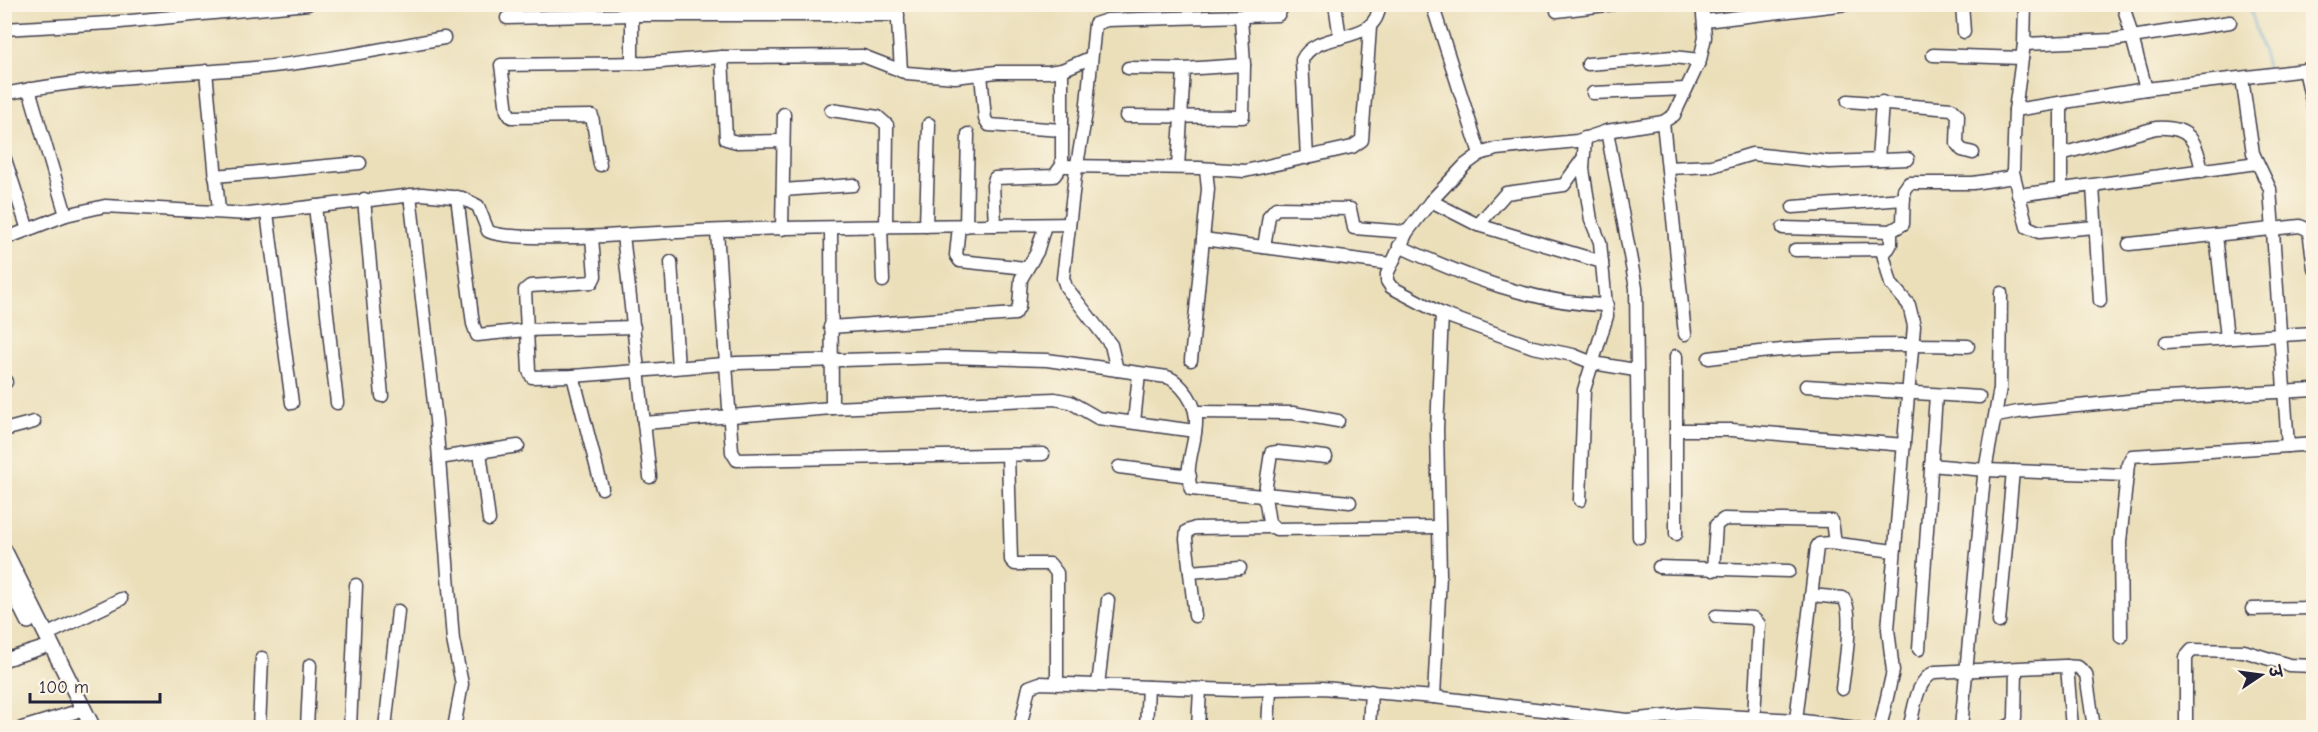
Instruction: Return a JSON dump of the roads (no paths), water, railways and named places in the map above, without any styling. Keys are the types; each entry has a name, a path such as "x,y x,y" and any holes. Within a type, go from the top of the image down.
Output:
{"main road":[{"path":"4,550 83,728"},
{"path":"7,583 44,641 93,728"}],"street":[{"path":"4,29 110,23 308,4"},
{"path":"1117,370 1111,345 1064,283 1069,224 1086,114 1095,24 1102,20 1278,15 1284,4"},
{"path":"1335,4 1340,38"},
{"path":"1307,158 1302,60 1313,48 1370,27 1378,18 1378,4"},
{"path":"1432,4 1480,154"},
{"path":"1557,11 1614,4"},
{"path":"1635,370 1593,363 1573,355 1515,342 1442,314 1391,287 1386,279 1407,232 1431,201 1465,165 1480,154 1496,149 1585,138 1607,131 1663,122 1674,115 1700,60 1705,21 1702,4"},
{"path":"1705,21 1768,9 1847,4"},
{"path":"1962,4 1964,32"},
{"path":"2025,4 2024,44 2015,110 2014,177 2027,227 2034,231 2096,227"},
{"path":"2123,4 2146,89"},
{"path":"632,10 632,63"},
{"path":"507,18 632,10 897,10 901,71"},
{"path":"1126,116 1245,116 1241,17"},
{"path":"2024,44 2112,40 2132,35 2230,22"},
{"path":"1063,164 1255,171 1352,147 1362,140 1370,27"},
{"path":"4,94 100,78 322,60 444,38"},
{"path":"1933,55 2022,58"},
{"path":"600,165 592,116 512,117 507,111 499,69 504,63 632,63 722,57 863,56 901,71 955,77 1062,70 1090,57"},
{"path":"722,57 726,139 737,142 783,141"},
{"path":"1588,64 1673,57 1700,60"},
{"path":"1128,68 1184,69 1244,65"},
{"path":"1178,167 1184,69"},
{"path":"2015,110 2146,89 2309,69 2313,110"},
{"path":"995,225 993,185 995,178 1054,176 1063,164 1062,70"},
{"path":"206,71 219,211"},
{"path":"981,74 984,119 989,125 1062,130"},
{"path":"2241,78 2257,163 2270,189 2288,446"},
{"path":"29,89 66,215"},
{"path":"1593,93 1686,89"},
{"path":"1848,101 1882,102 1955,110 1958,115 1957,144 1962,150 1972,153"},
{"path":"1878,160 1882,102"},
{"path":"2061,103 2061,190"},
{"path":"831,110 878,117 887,125 883,281"},
{"path":"782,229 784,114"},
{"path":"1663,122 1685,334"},
{"path":"926,226 929,124"},
{"path":"2061,154 2156,128 2171,127 2182,130 2192,139 2202,171"},
{"path":"1607,131 1635,273 1639,537"},
{"path":"968,134 962,226 956,255 960,261 1026,268"},
{"path":"1580,500 1584,390 1606,322 1607,305 1600,242 1591,220 1582,160 1585,138"},
{"path":"1668,168 1712,166 1752,154 1829,162 1908,159"},
{"path":"4,156 28,230"},
{"path":"1478,225 1506,193 1564,185 1582,160"},
{"path":"215,176 360,163"},
{"path":"2018,195 2257,163"},
{"path":"1191,360 1208,189 1206,169"},
{"path":"1783,228 1891,231 1903,225 1906,186 1917,181 1974,183 2014,177"},
{"path":"783,190 853,185"},
{"path":"2092,186 2100,301"},
{"path":"4,238 66,215 105,206 120,205 151,210 267,213 364,199 423,194 457,197 478,206 488,231 492,234 592,237 782,229 1069,224"},
{"path":"410,195 439,458 453,640 462,684 454,728"},
{"path":"457,197 475,333 479,336 526,330 634,327"},
{"path":"364,199 382,396"},
{"path":"1793,207 1904,199"},
{"path":"1431,201 1478,225 1602,262"},
{"path":"315,206 337,403"},
{"path":"1264,247 1269,216 1276,208 1350,208 1354,228 1407,232"},
{"path":"267,213 292,403"},
{"path":"830,327 1013,315 1019,307 1021,279 1037,252 1045,225"},
{"path":"2129,244 2300,226 2309,230 2313,268"},
{"path":"831,228 832,408"},
{"path":"717,231 724,364 734,458 740,461 1043,454"},
{"path":"1795,250 1888,249 1891,244 1891,231"},
{"path":"623,235 650,477"},
{"path":"2216,235 2227,338"},
{"path":"592,237 594,281 589,284 528,287 524,293 529,371 532,377 724,364 945,357 1036,360 1171,378 1192,400 1196,412 1190,476 1191,489 1350,502"},
{"path":"1203,239 1391,264"},
{"path":"1399,246 1439,264 1504,288 1570,304 1607,305"},
{"path":"1880,728 1893,671 1888,629 1913,317 1909,305 1891,284 1882,250"},
{"path":"671,262 678,367"},
{"path":"1961,728 1984,470 2001,388 2001,293"},
{"path":"1434,697 1440,575 1437,527 1437,429 1442,314"},
{"path":"2166,342 2313,333"},
{"path":"1709,358 1796,347 1912,344 1968,346"},
{"path":"1676,356 1676,534"},
{"path":"1134,422 1139,374"},
{"path":"573,376 602,488"},
{"path":"1806,386 1979,397"},
{"path":"1997,416 2148,399 2313,390"},
{"path":"1919,649 1936,395"},
{"path":"644,423 832,408 1055,399 1070,402 1098,418 1195,431"},
{"path":"1196,412 1293,413 1338,421"},
{"path":"4,430 34,422"},
{"path":"1676,430 1732,430 1904,445"},
{"path":"2121,637 2120,542 2130,459 2139,454 2313,444"},
{"path":"439,458 518,447"},
{"path":"480,452 489,520"},
{"path":"1271,527 1265,496 1272,453 1326,457"},
{"path":"1008,455 1011,560 1015,564 1050,564 1057,573 1058,684"},
{"path":"1931,465 1984,470 2127,475"},
{"path":"1119,467 1190,476"},
{"path":"1999,622 2013,471"},
{"path":"1713,570 1716,525 1724,519 1832,521 1835,543"},
{"path":"1195,616 1186,539 1187,531 1195,528 1437,527"},
{"path":"1796,720 1817,547 1819,544 1835,543 1894,551"},
{"path":"1659,567 1789,571"},
{"path":"1190,572 1240,568"},
{"path":"350,728 356,585"},
{"path":"1810,595 1843,598 1847,602 1849,617 1842,689"},
{"path":"4,660 122,599"},
{"path":"1098,685 1108,600"},
{"path":"2252,609 2313,608"},
{"path":"385,728 398,611"},
{"path":"1716,616 1753,618 1760,624 1754,717"},
{"path":"2186,728 2186,657 2192,650 2244,651 2289,665 2313,666"},
{"path":"259,728 262,658"},
{"path":"307,728 310,665"},
{"path":"1909,728 1920,688 1929,675 1935,672 1967,673 2067,666 2078,667 2086,674 2094,728"},
{"path":"2067,666 2072,728"},
{"path":"2004,728 2014,723 2016,670"},
{"path":"1020,728 1029,687 1040,683 1200,688 1322,688 1434,697 1586,722 1627,720 1666,722 1690,714 1796,720 1857,728"},
{"path":"1146,728 1148,687"},
{"path":"1198,728 1200,688"},
{"path":"1268,728 1270,689"},
{"path":"1370,728 1371,691"},
{"path":"22,728 75,712"}],"waterway":[{"path":"2249,4 2267,66"}]}
